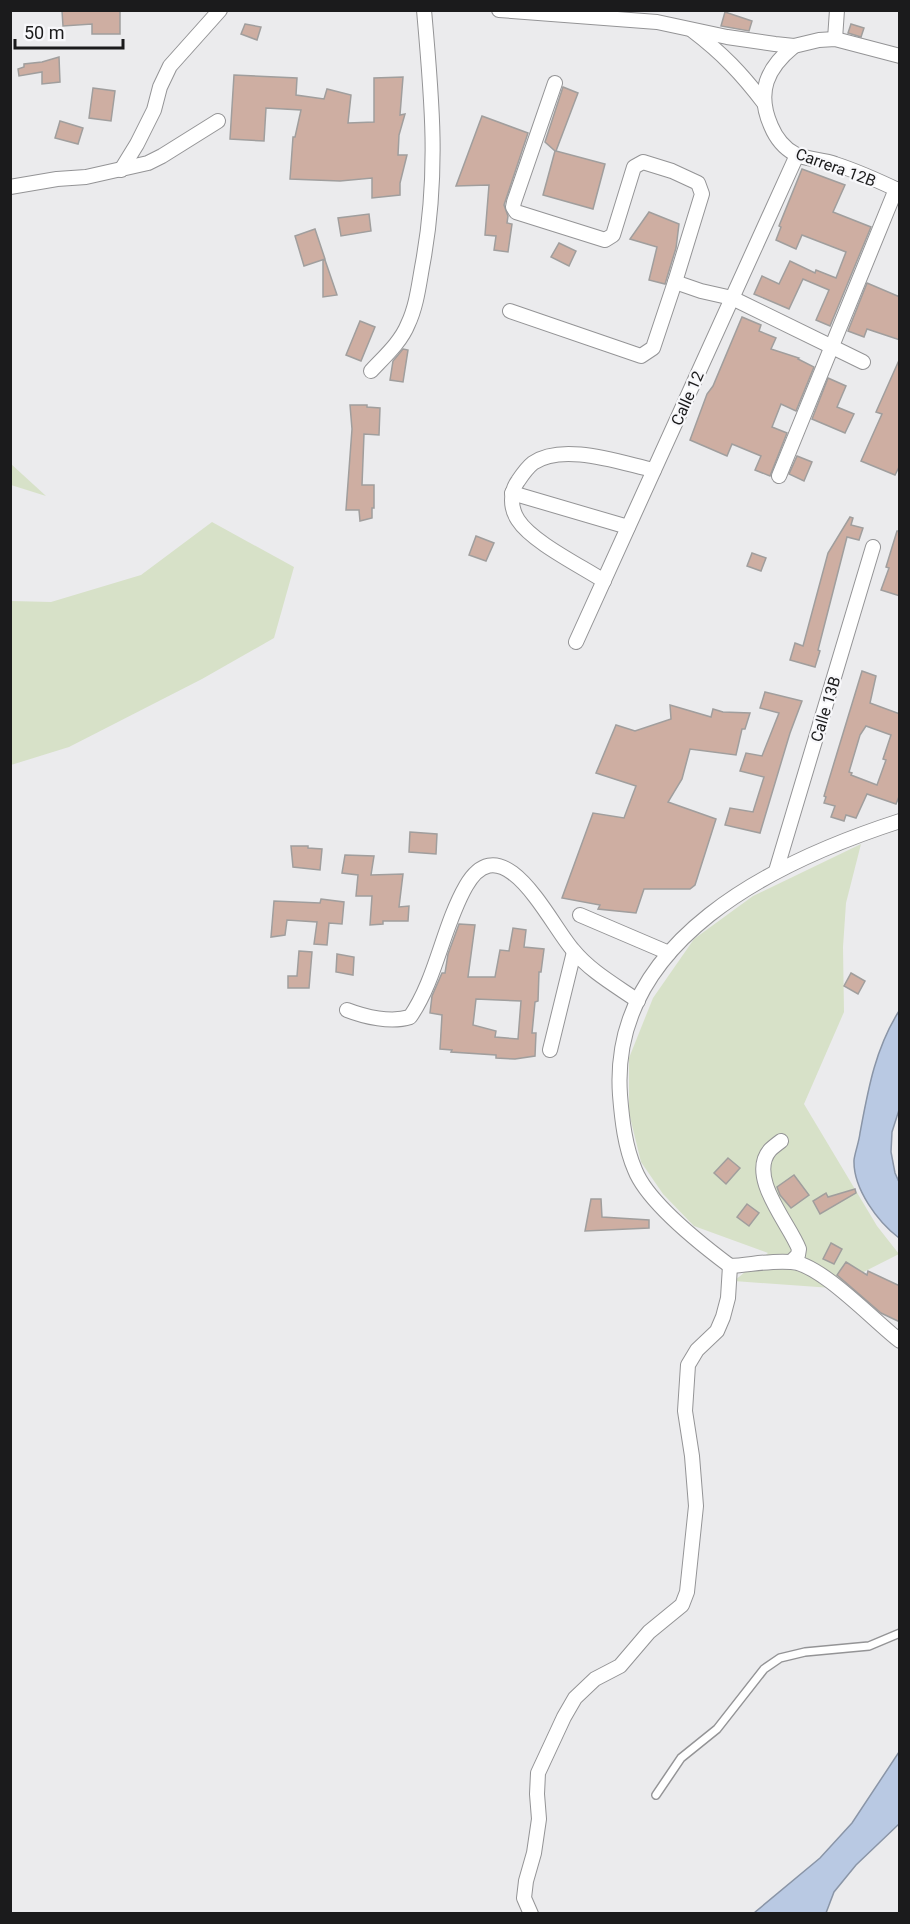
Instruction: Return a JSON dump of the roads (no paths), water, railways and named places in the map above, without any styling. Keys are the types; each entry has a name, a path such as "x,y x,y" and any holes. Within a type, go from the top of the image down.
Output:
{"street":[{"path":"121,170 154,110 160,87 170,66 220,10"},
{"path":"371,371 408,327 414,309 425,249 434,158 433,108 424,10"},
{"path":"499,10 657,21 754,42 794,46 835,39 900,56"},
{"path":"835,39 837,10"},
{"path":"689,27 727,59 764,103"},
{"path":"764,103 765,84 771,69 794,46"},
{"path":"510,311 641,356 653,348 702,194 698,183 672,171 643,162 634,167 613,235 605,240 516,212 513,207 555,83"},
{"name":"Carrera 12B","path":"764,103 774,133 785,148 797,155 835,164 898,190"},
{"path":"10,187 57,179 86,177 148,163 218,121"},
{"name":"Calle 12","path":"576,642 797,155"},
{"path":"779,476 831,346 898,190"},
{"path":"675,282 732,298 863,362"},
{"path":"604,580 544,543 526,529 517,519 513,506 512,493 516,483 532,464 548,456 570,453 654,470"},
{"path":"512,493 628,527"},
{"name":"Calle 13B","path":"776,871 873,547"},
{"path":"900,821 859,834 776,871 715,909 694,927 669,953 638,1001 626,1027 620,1053 619,1080 622,1124 635,1172 658,1204 705,1248 730,1266 792,1262 806,1266 844,1292 900,1341"},
{"path":"347,1010 361,1015 400,1020 410,1017 422,995 465,887 477,870 488,864 501,866 518,877 538,899 574,952 598,973 638,1001"},
{"path":"580,915 669,953"},
{"path":"549,1050 574,952"},
{"path":"781,1141 769,1151 764,1161 763,1177 770,1196 799,1249 798,1255 792,1262"},
{"path":"531,1914 524,1898 539,1819 538,1773 564,1717 574,1698 595,1679 620,1666 649,1632 682,1605 687,1592 696,1506 685,1411 688,1365 697,1350 717,1331 723,1317 728,1298 730,1266"}],"lane":[{"path":"656,1795 681,1758 717,1729 764,1669 780,1658 805,1652 869,1646 900,1633"}],"water":[{"path":"899,1011 899,1110 892,1132 891,1152 899,1182 899,1238 868,1204 858,1182 854,1160 878,1055"},
{"path":"899,1752 899,1824 856,1865 834,1892 826,1913 754,1913 820,1858 852,1823"}]}
